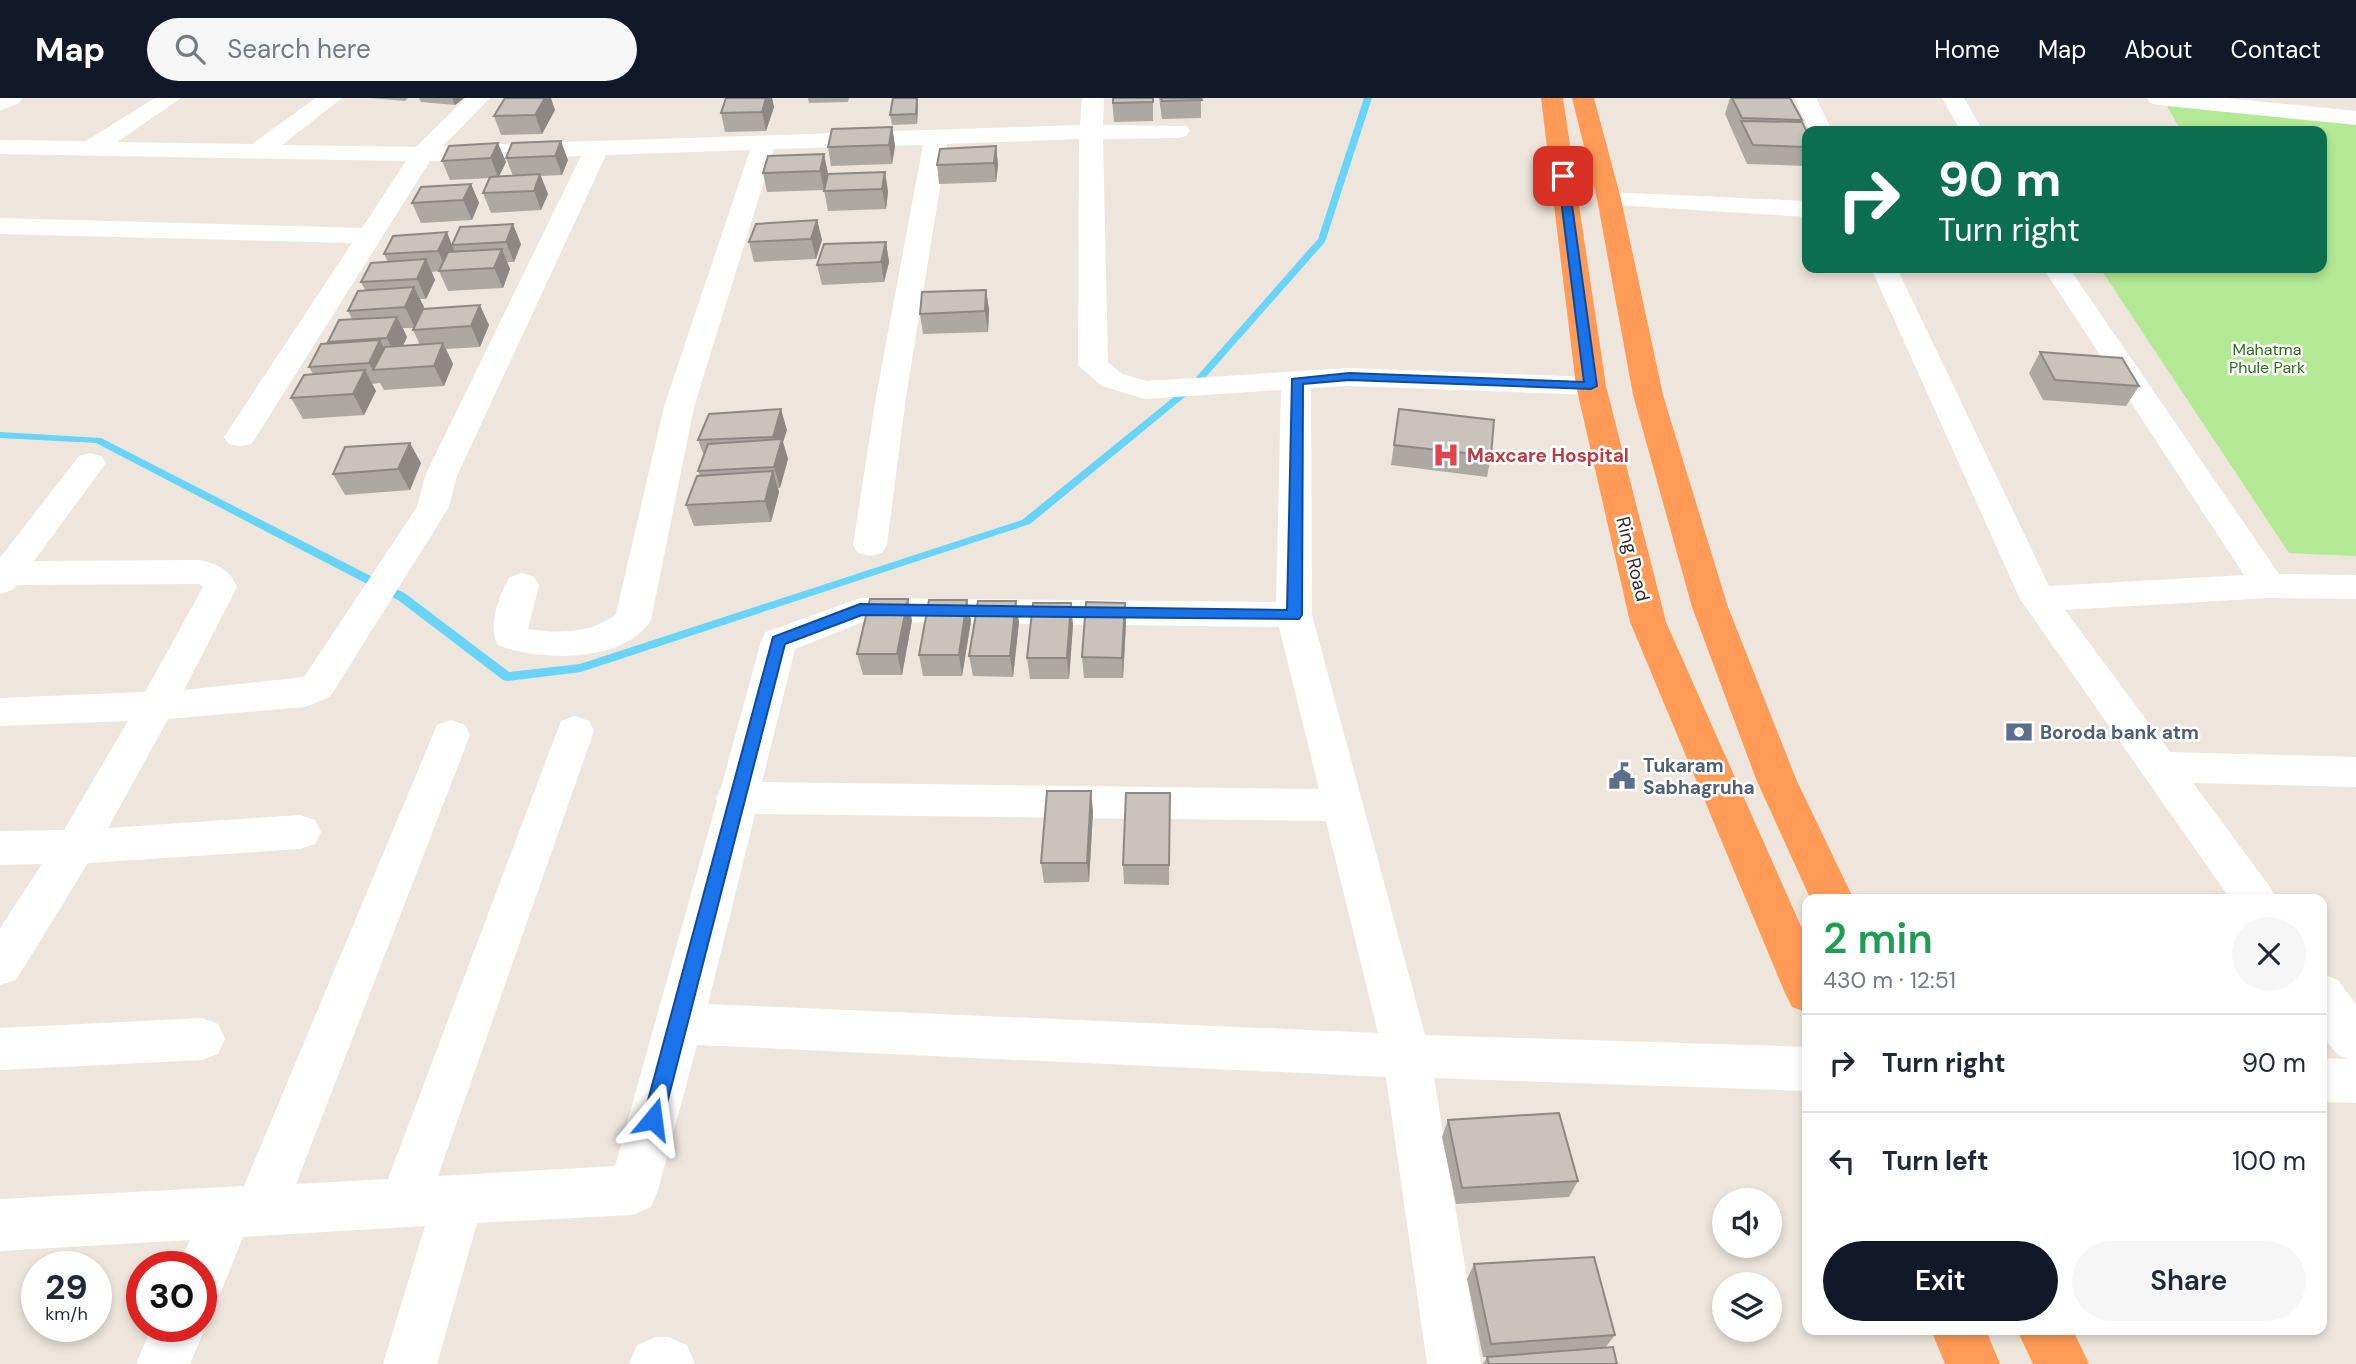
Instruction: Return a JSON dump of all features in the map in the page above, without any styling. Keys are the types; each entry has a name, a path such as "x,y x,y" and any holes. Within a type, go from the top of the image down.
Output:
{"highway":[{"name":"Ring Road","path":"1552,98 1591,386 1648,622 1802,979"},
{"path":"1583,98 1609,198 1648,395 1710,607 1776,779 1830,894"},
{"path":"1960,1335 1973,1364"},
{"path":"2047,1335 2062,1364"}],"street":[{"path":"0,104 11,98"},
{"path":"90,149 170,98"},
{"path":"258,151 331,98"},
{"path":"240,437 422,154 479,98"},
{"path":"1093,98 1093,365 1112,380 1145,390 1349,377 1591,386"},
{"path":"1805,98 1819,126"},
{"path":"1953,98 1969,126"},
{"path":"2158,98 2356,118"},
{"path":"0,147 422,154 1178,131"},
{"path":"870,545 891,397 936,137"},
{"path":"522,585 510,629 511,636 517,640 539,645 573,642 614,633 626,628 633,620 679,407 764,143"},
{"path":"0,712 156,706 305,693 317,687 433,507 441,476 597,148"},
{"path":"1609,198 1802,209"},
{"path":"3,228 369,236"},
{"path":"1886,273 2038,599 2251,894"},
{"path":"2059,273 2269,586"},
{"path":"1296,381 1294,615 1407,1056 1454,1364"},
{"path":"4,578 90,463"},
{"path":"0,966 76,847 220,587 217,579 200,572 4,578"},
{"path":"2038,599 2269,586 2356,587"},
{"path":"0,1225 633,1190 680,1024 736,798 779,640 860,610 1294,615"},
{"path":"404,1202 575,731"},
{"path":"217,1251 244,1211 451,736"},
{"path":"2159,767 2356,772"},
{"path":"736,798 1343,805"},
{"path":"0,848 76,847 300,832"},
{"path":"2327,1001 2356,1041"},
{"path":"680,1024 1407,1056 1802,1069"},
{"path":"0,1049 202,1039"},
{"path":"2327,1080 2356,1081"},
{"path":"410,1364 459,1199"},
{"path":"163,1364 172,1342"},
{"path":"656,1364 668,1364"}],"green space":[{"name":"Mahatma Phule Park","path":"2167,106 2356,124 2356,556 2289,553 2103,273 2327,273 2327,126 2178,126"}],"building":[{"path":"505,98 545,98 535,115 494,116"},
{"path":"726,98 766,98 762,112 721,113"},
{"path":"893,98 917,98 916,114 890,115"},
{"path":"1113,98 1153,98 1153,102 1113,103"},
{"path":"1161,98 1201,98 1202,100 1162,101"},
{"path":"1732,98 1790,98 1802,120 1742,118"},
{"path":"1741,121 1802,122 1804,126 1802,147 1753,145"},
{"path":"892,127 889,145 828,147 832,129"},
{"path":"561,141 555,156 506,158 512,143"},
{"path":"498,143 491,158 442,161 449,146"},
{"path":"996,146 994,163 937,165 940,149"},
{"path":"824,154 820,171 763,173 768,156"},
{"path":"885,172 882,189 824,191 828,174"},
{"path":"540,174 534,191 483,193 490,177"},
{"path":"471,184 463,200 412,203 421,187"},
{"path":"817,220 811,239 749,242 756,224"},
{"path":"513,224 506,242 452,245 460,227"},
{"path":"447,232 438,251 384,254 393,236"},
{"path":"886,242 881,262 817,265 824,244"},
{"path":"502,249 494,268 439,271 448,252"},
{"path":"426,259 417,279 361,282 371,263"},
{"path":"414,287 405,307 348,311 358,291"},
{"path":"986,290 985,311 920,314 922,292"},
{"path":"480,305 471,326 413,330 423,309"},
{"path":"397,317 387,338 328,342 339,320"},
{"path":"380,340 369,363 309,367 321,344"},
{"path":"443,343 434,366 373,370 385,347"},
{"path":"2040,352 2122,358 2139,386 2055,380"},
{"path":"365,370 353,394 291,398 304,375"},
{"path":"781,409 773,437 698,440 709,414"},
{"path":"1399,409 1494,420 1491,456 1394,445"},
{"path":"782,439 774,467 698,471 708,444"},
{"path":"410,443 398,469 333,474 345,447"},
{"path":"773,471 765,501 686,505 697,476"},
{"path":"870,599 908,599 897,654 857,654"},
{"path":"929,600 967,600 959,655 919,655"},
{"path":"978,601 1016,601 1010,656 969,656"},
{"path":"1086,602 1125,603 1122,658 1082,657"},
{"path":"1033,603 1071,603 1067,658 1027,658"},
{"path":"1047,791 1091,791 1087,863 1041,863"},
{"path":"1126,793 1170,793 1169,865 1123,865"},
{"path":"1559,1113 1578,1181 1462,1188 1448,1120"},
{"path":"1594,1257 1615,1335 1491,1344 1474,1264"},
{"path":"1613,1347 1617,1364 1489,1364 1487,1357"}],"waterway":[{"path":"0,435 98,440 402,597 507,677 581,668 1026,522 1194,385 1322,240 1368,98"}],"place":[{"name":"Maxcare Hospital","path":"1446,455"},
{"name":"Boroda bank atm","path":"2019,732"},
{"name":"Tukaram Sabhagruha","path":"1622,776"}],"route":[{"path":"653,1119 779,640 860,610 1294,615 1296,381 1349,377 1591,386 1563,176"}]}
